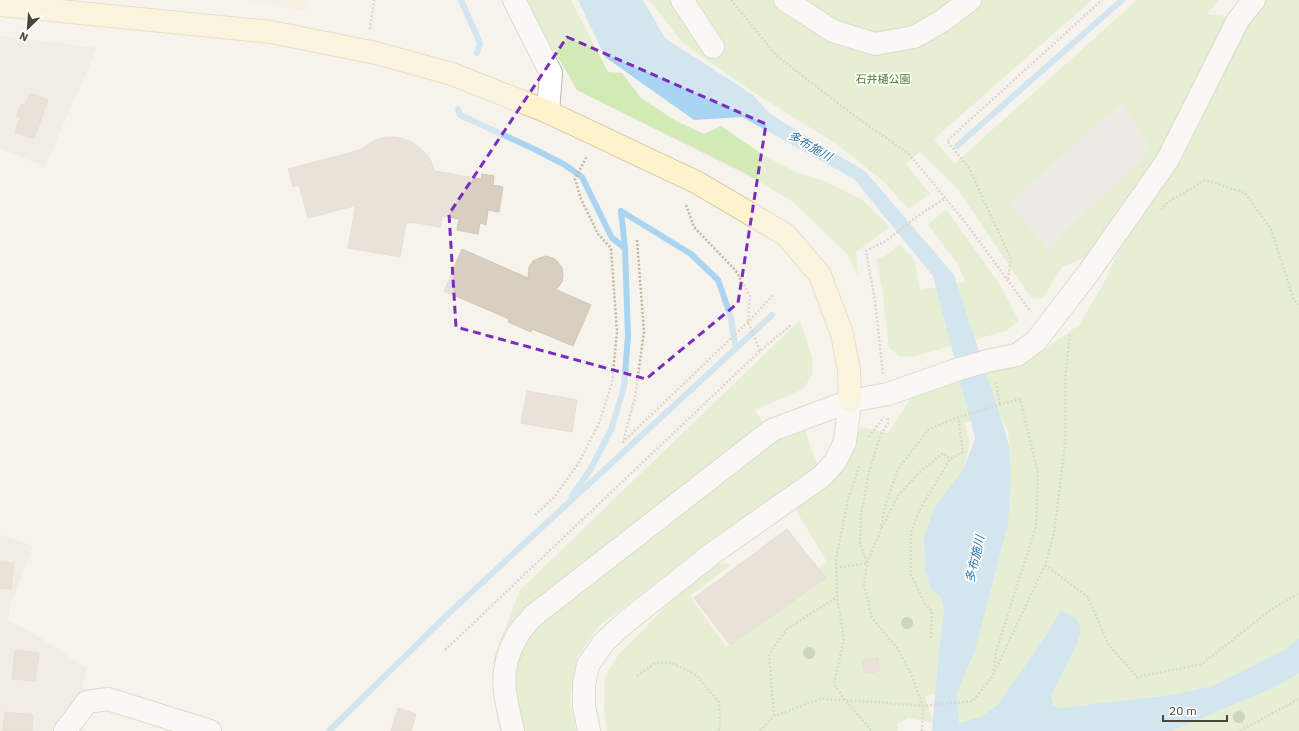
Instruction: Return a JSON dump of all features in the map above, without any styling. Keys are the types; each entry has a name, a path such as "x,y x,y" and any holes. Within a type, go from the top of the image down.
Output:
{"street":[{"path":"514,0 551,73 548,112"},
{"path":"682,0 713,47"},
{"path":"785,0 833,31 875,44 914,37 942,21 970,0"},
{"path":"513,731 504,689 505,662 516,637 533,616 772,430 850,401 888,394 959,369 991,360 1017,355 1036,341 1089,272 1167,161 1238,20 1254,0"},
{"path":"9,4 271,32 367,51 452,74 548,112 698,184 786,235 820,275 842,334 849,370 850,401 845,442 835,462 821,477 713,553 627,621 604,642 588,665 584,684 584,706 589,731"},
{"path":"65,731 87,702 108,698 210,731"}],"path":[{"path":"367,51 374,0"},
{"path":"730,0 777,56 852,114 909,154 965,222 1044,330 1068,351"},
{"path":"1008,280 1011,259 969,168 947,141 1102,0"},
{"path":"535,515 555,496 578,464 599,423 612,383 617,332 611,248 598,234 581,199 575,179 587,156"},
{"path":"1158,214 1168,202 1205,180 1245,193 1271,229 1294,300 1299,305"},
{"path":"888,394 883,377 875,301 866,251 886,241 920,215 946,198"},
{"path":"686,205 694,227 736,271 750,296 748,322 760,351"},
{"path":"637,240 644,332 635,397 623,442 748,322 774,294"},
{"path":"445,650 760,351 791,325"},
{"path":"760,731 774,716 821,699 922,706 973,702 992,677 1045,565 1054,533 1065,445 1065,380 1071,328"},
{"path":"880,532 886,503 898,469 929,429 958,417 1020,399 1038,473 1036,526 996,652 992,677"},
{"path":"867,442 869,435 889,412 888,423 881,434 869,472 861,514 860,543 867,563"},
{"path":"931,638 932,611 925,604 911,575 911,532 919,511 950,459 963,452 958,417"},
{"path":"922,731 922,706 912,676 898,649 872,618 864,585 867,563 880,532 900,494 922,470 943,453 950,459"},
{"path":"860,464 848,500 836,559 838,597 844,639 834,684 845,700 872,731"},
{"path":"836,568 867,563"},
{"path":"1045,565 1088,597 1108,644 1137,676 1202,664 1272,609 1299,593"},
{"path":"774,716 769,654 787,629 838,597"},
{"path":"637,676 655,663 672,663 696,675 719,702 720,728 718,731"},
{"path":"1240,731 1299,698"}],"highlighted area":[{"path":"567,37 766,124 738,303 646,379 456,327 449,214"}],"shaded area":[{"path":"246,0 308,0 306,11"},
{"path":"0,36 97,48 45,166 0,149"},
{"path":"1121,103 1149,145 1143,160 1066,230 1050,251 1008,204"},
{"path":"0,535 33,546 17,589 11,600 8,620 33,633 86,668 83,686 88,696 72,731 0,731"}],"green space":[{"path":"528,0 571,0 608,72 622,73 641,98 676,121 704,134 721,126 763,155 798,173 822,180 861,199 890,227 856,252 858,276 847,254 793,202 748,175 577,90 541,28"},
{"name":"石井樋公園","path":"649,0 1092,0 934,139 954,164 1137,0 1219,0 1207,14 1248,19 1263,0 1299,0 1299,638 1286,649 1214,686 1170,695 1060,708 1053,705 1051,696 1077,644 1081,630 1052,625 1039,647 1009,690 989,712 973,721 959,724 957,694 975,650 1008,525 1011,483 1010,450 1008,432 1001,415 964,422 970,442 964,468 924,536 925,570 931,590 941,597 944,608 936,693 925,696 933,723 908,718 897,724 898,731 607,731 604,710 605,676 619,654 672,599 717,563 732,564 690,596 726,647 825,578 818,568 827,562 795,509 845,462 860,427 888,433 914,393 1015,364 1036,355 1079,325 1105,281 1122,243 1062,267 1042,299 1031,298 957,188 920,152 906,164 930,194 908,209 884,182 838,145 753,92 683,43"},
{"path":"946,209 1000,285 1018,321 1006,331 915,356 900,357 889,348 882,289 876,259 885,256 900,244 915,261 920,290 965,282 958,264 928,225"},
{"path":"800,320 812,358 813,374 803,389 755,410 773,440 804,428 818,467 710,540 599,626 578,656 570,699 576,731 501,731 494,683 494,656 520,590"},
{"path":"1299,673 1299,731 1172,731 1278,686"}],"water":[{"name":"多布施川","path":"578,0 643,0 665,38 753,95 770,114 866,172 954,275 1005,431 1010,450 1011,483 1008,525 975,650 957,694 959,723 981,717 998,704 1039,646 1061,611 1076,618 1081,630 1077,644 1051,696 1053,705 1060,708 1170,695 1213,686 1286,649 1299,638 1299,673 1278,686 1172,731 932,731 944,608 941,597 931,590 925,570 924,536 934,509 964,468 975,438 933,276 854,179 742,117 694,120 605,57"}],"building":[{"path":"30,93 48,100 34,139 15,132 21,117 17,116 21,104 25,105"},
{"path":"385,137 397,137 410,141 429,157 435,171 481,179 482,174 494,176 493,185 503,187 499,212 488,210 486,225 480,223 478,234 457,230 459,219 442,216 440,227 411,222 406,223 400,257 348,248 355,208 354,206 308,218 299,185 293,187 288,169 360,150 373,141"},
{"path":"462,249 528,278 529,267 533,261 546,256 553,258 558,262 562,268 563,275 562,282 555,289 591,305 573,346 532,329 531,332 508,322 509,319 444,291"},
{"path":"527,391 577,400 572,432 521,423"},
{"path":"787,529 826,578 730,645 694,598"},
{"path":"0,562 14,563 11,589 0,588"},
{"path":"15,650 39,653 35,681 12,679"},
{"path":"878,657 880,671 865,674 862,661"},
{"path":"398,708 416,714 411,731 391,731"},
{"path":"5,712 33,715 32,731 3,731"}],"waterway":[{"path":"461,0 480,43 477,53"},
{"path":"957,146 1122,0"},
{"path":"458,109 460,115 534,149 565,165 582,177 612,238 625,248"},
{"path":"621,211 691,254 718,280 730,314 736,348"},
{"path":"572,496 590,470 611,430 624,387 628,336 625,248 621,211"},
{"path":"329,731 447,615 772,315"}]}
